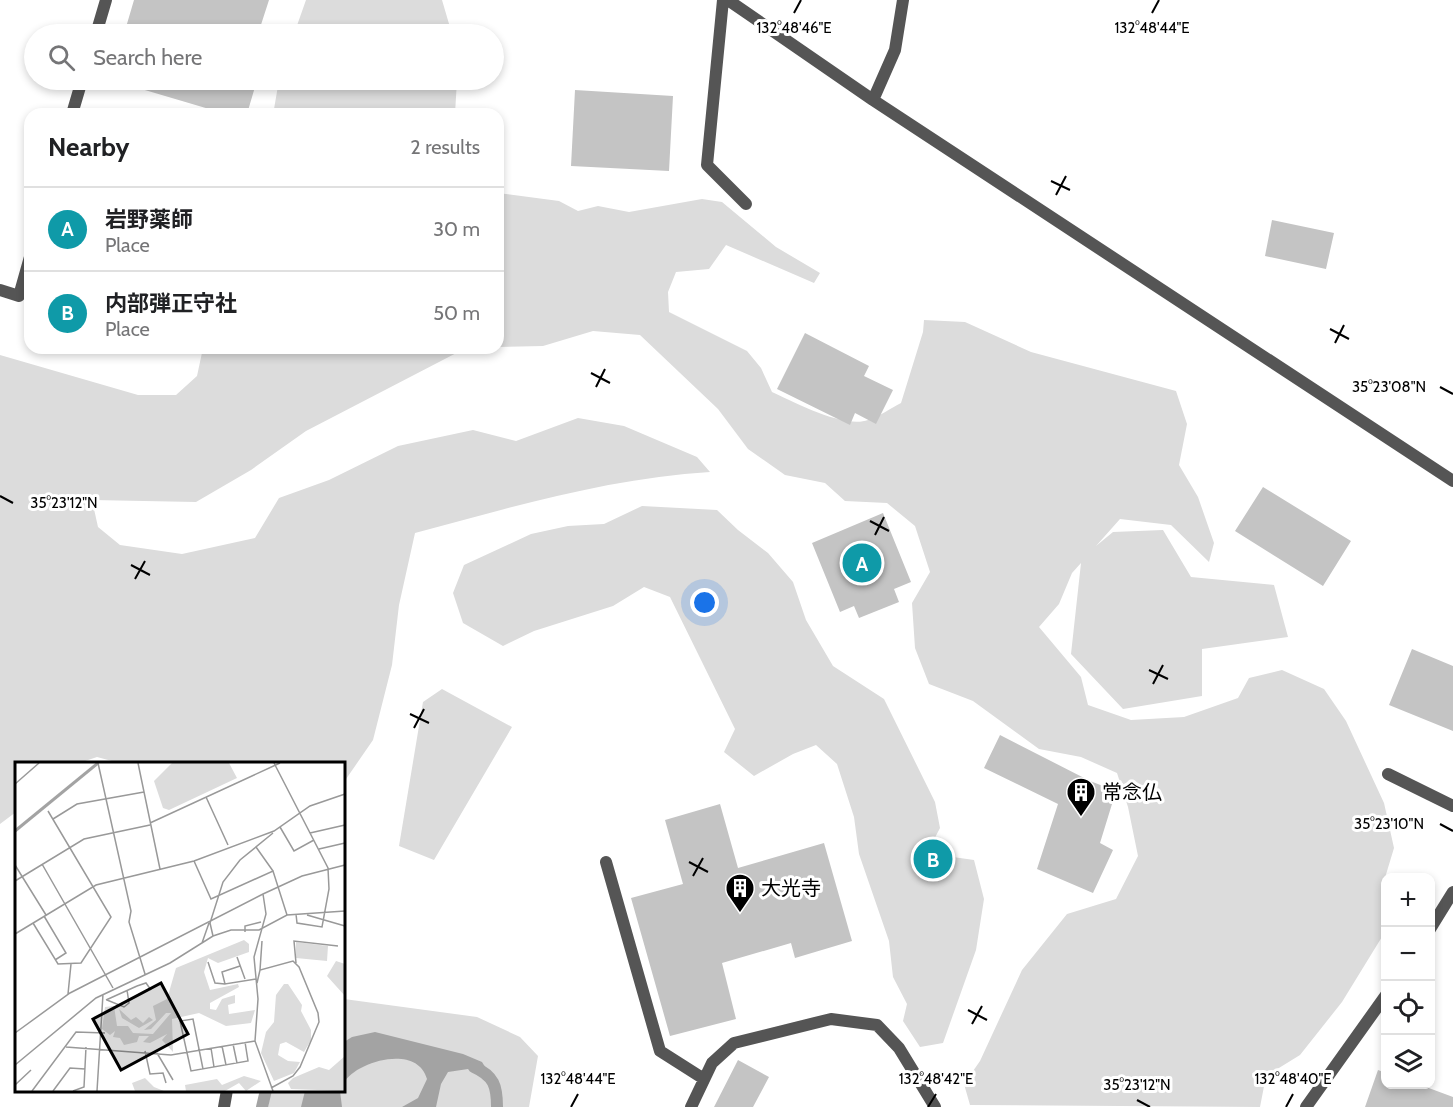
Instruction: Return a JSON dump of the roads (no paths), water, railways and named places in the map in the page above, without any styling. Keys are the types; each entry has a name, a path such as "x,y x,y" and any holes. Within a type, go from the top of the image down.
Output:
{"street":[{"path":"99,24 106,0"},
{"path":"746,204 707,165 716,49 725,0 873,100 1453,481"},
{"path":"873,100 895,50 903,0"},
{"path":"74,108 79,90"},
{"path":"0,290 19,296 24,278"},
{"path":"1388,774 1453,806"},
{"path":"606,862 660,1051 704,1079"},
{"path":"1433,927 1453,892"},
{"path":"1306,1107 1381,1002"},
{"path":"692,1107 712,1063 734,1042 831,1019 877,1025 899,1048 935,1107"},
{"path":"224,1107 227,1092"}],"waterway":[{"path":"474,1067 481,1070 493,1082 497,1107"},
{"path":"262,1107 266,1092"}],"place":[{"name":"岩野薬師","path":"862,563"},
{"name":"常念仏","path":"1081,818"},
{"name":"内部弾正守社","path":"933,859"},
{"name":"大光寺","path":"740,914"}]}
